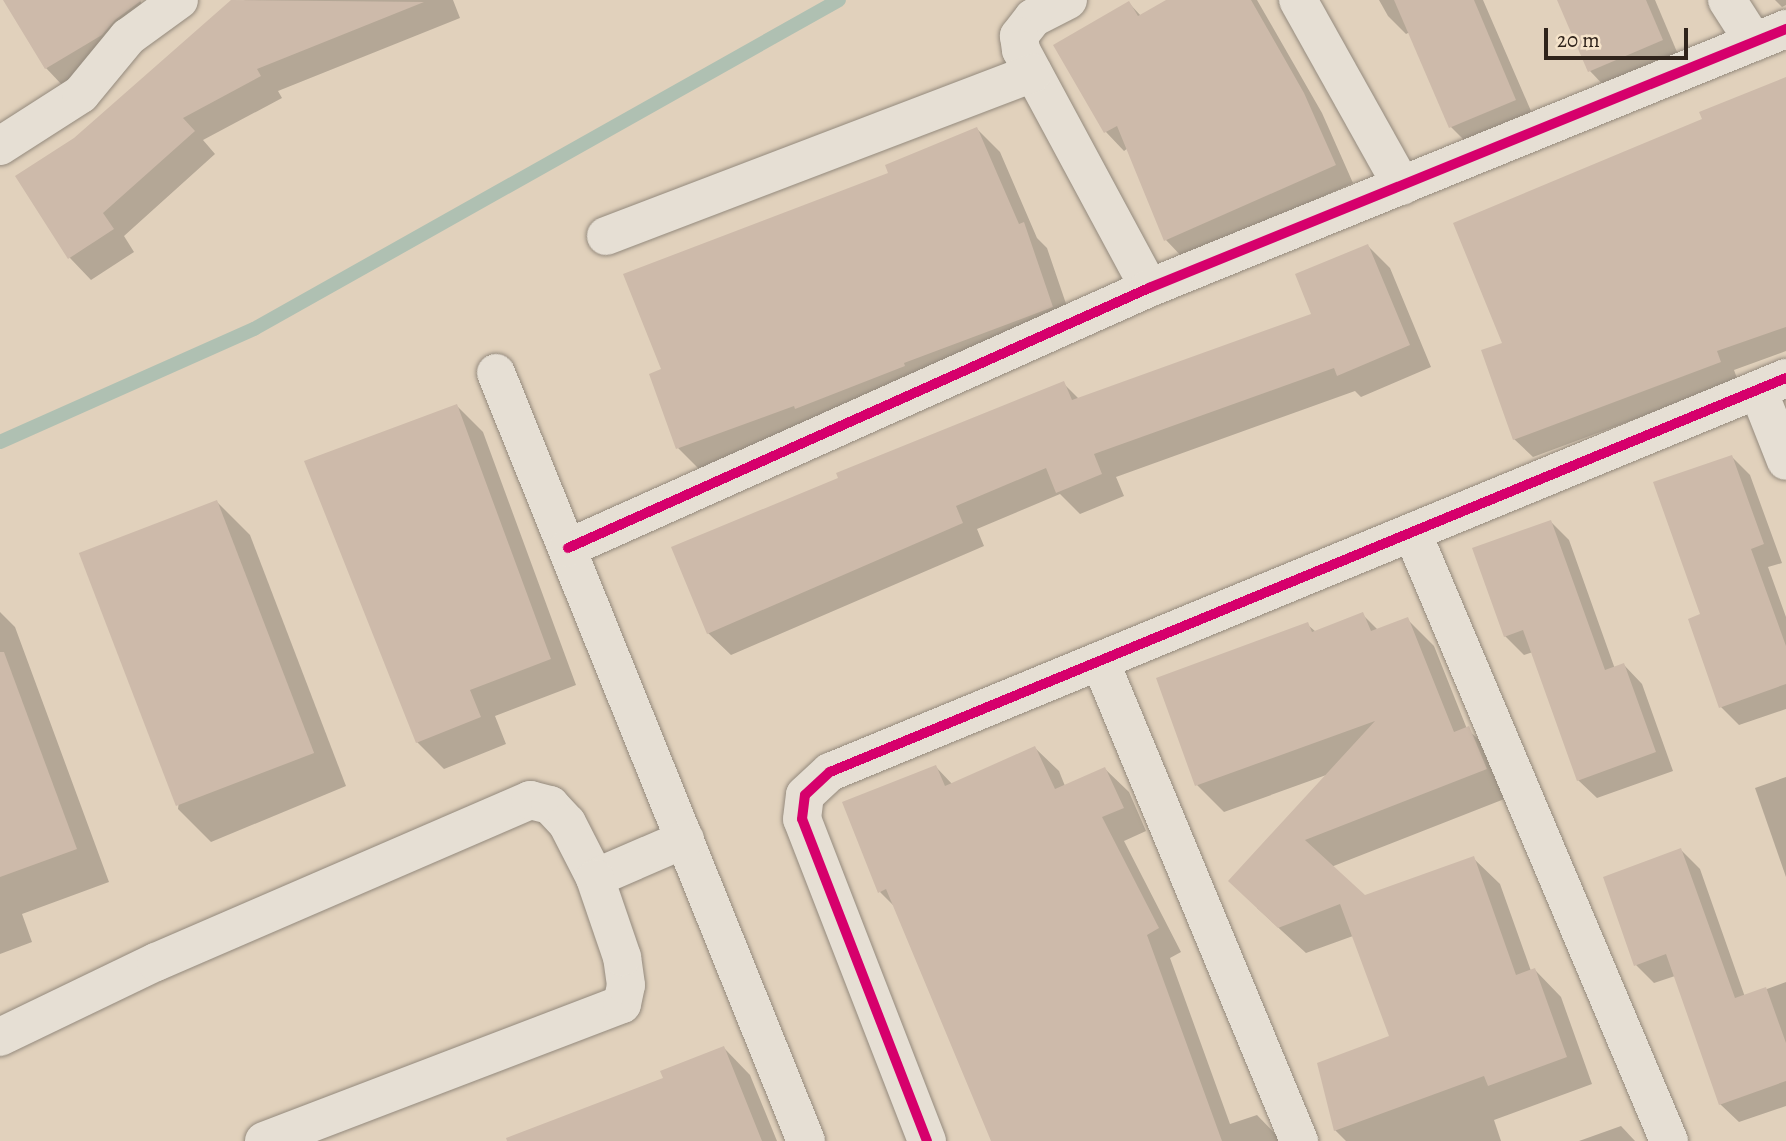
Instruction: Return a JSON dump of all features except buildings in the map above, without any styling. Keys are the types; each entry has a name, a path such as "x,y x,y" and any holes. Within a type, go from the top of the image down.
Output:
{"street":[{"path":"0,146 34,127 81,94 128,37 179,0"},
{"path":"1068,0 1033,18 1019,36 1021,50 1149,288"},
{"path":"1298,0 1402,186"},
{"path":"568,548 1149,288 1770,35 1727,0"},
{"path":"606,236 1032,73"},
{"path":"496,373 806,1141"},
{"path":"927,1141 802,819 805,795 830,772 1772,384 1786,461"},
{"path":"1412,532 1669,1141"},
{"path":"1100,661 1299,1141"},
{"path":"0,1037 156,962 530,800 550,805 567,823 595,878 622,957 626,985 622,1004 264,1141"},
{"path":"595,878 684,839"}],"waterway":[{"path":"0,442 254,329 839,0"}],"cycle path":[{"path":"568,548 1149,288 1786,29"},
{"path":"927,1141 802,819 805,795 830,772 1786,378"}]}
